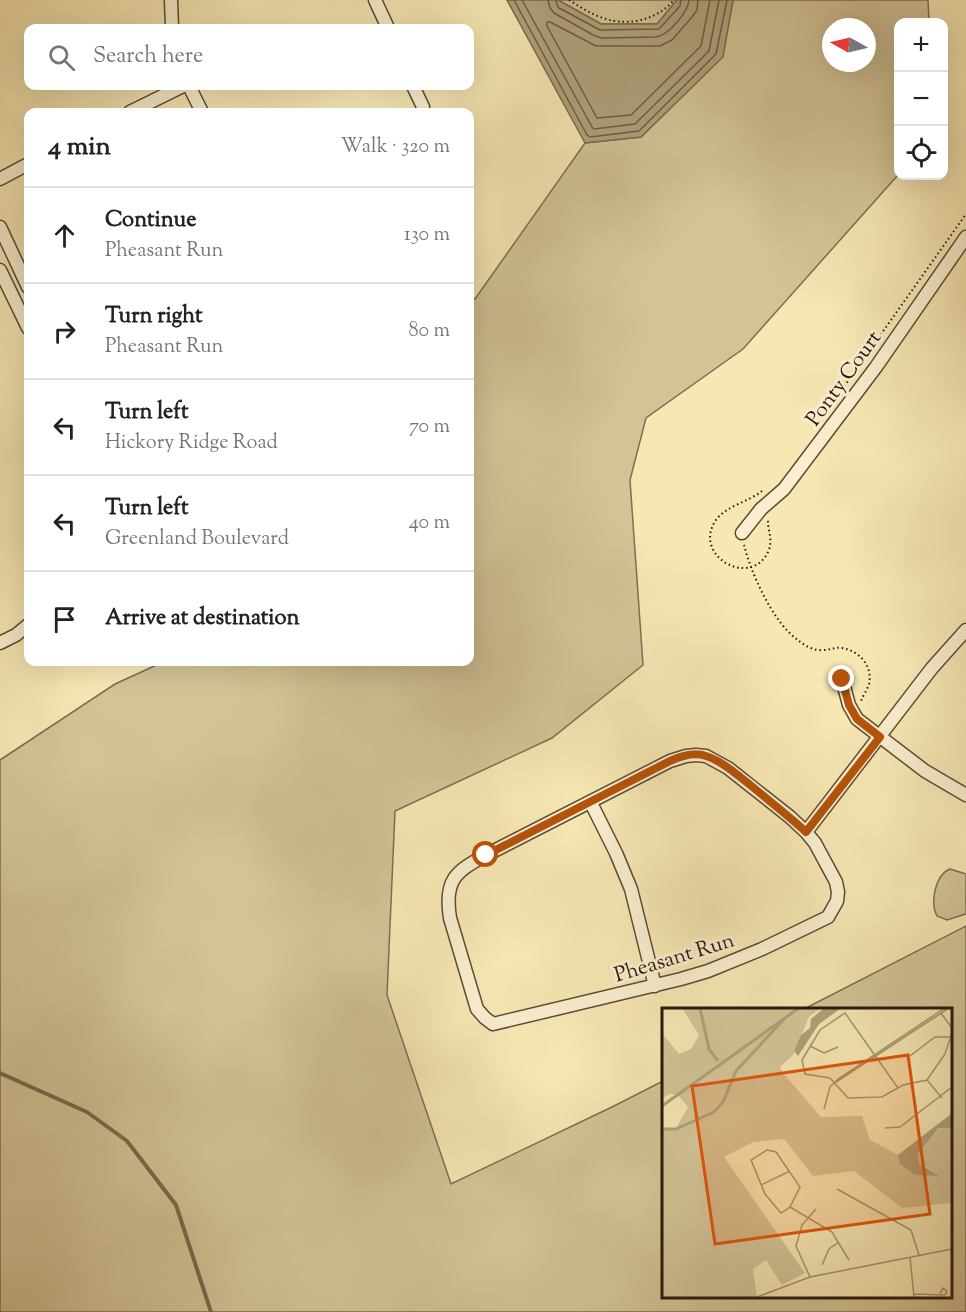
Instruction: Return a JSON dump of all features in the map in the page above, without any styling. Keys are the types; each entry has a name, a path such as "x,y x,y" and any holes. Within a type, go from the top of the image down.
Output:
{"street":[{"path":"171,0 172,24"},
{"path":"375,0 386,24"},
{"path":"138,108 175,90"},
{"path":"191,90 200,108"},
{"path":"415,90 423,108"},
{"path":"0,179 24,166"},
{"path":"0,227 24,278"},
{"name":"Ponty Court","path":"742,533 761,509 784,489 876,367 966,237"},
{"path":"0,270 24,320"},
{"path":"0,643 24,628"},
{"path":"806,832 932,668 966,630"},
{"path":"842,679 849,705 857,719 926,771 966,795"},
{"name":"Pheasant Run","path":"696,755 706,756 728,768 806,832 815,843 836,882 837,902 828,917 762,949 708,971 655,986 494,1024 477,1009 447,902 454,879 468,865 670,761 696,755"},
{"path":"591,803 631,889 655,986"}],"path":[{"path":"569,0 603,18 618,22 647,19 660,13 674,0"},
{"path":"821,418 966,214"},
{"path":"750,567 730,566 717,558 713,550 711,531 723,513 755,497 767,488"},
{"path":"742,533 750,567 777,620 791,635 814,650 842,648 852,651 864,661 869,673 869,683 861,703 864,712 857,719"}],"shaded area":[{"path":"558,0 677,0 657,24 601,24"},
{"path":"733,0 928,0 929,18 894,18 894,179 743,349 646,418 630,480 643,665 552,738 395,811 387,995 451,1184 662,1082 662,1297 951,1297 951,1008 806,1008 966,926 966,1312 0,1312 0,760 115,684 154,666 474,666 474,299 585,143 641,137 722,57"},
{"path":"950,869 966,874 966,914 947,920 937,916 934,897 937,883"}],"water":[{"path":"507,0 558,0 601,24 657,24 677,0 733,0 723,57 641,137 585,143"}],"waterway":[{"path":"0,1073 87,1112 127,1141 176,1205 211,1312"}],"route":[{"path":"486,855 670,761 696,755 706,756 728,768 806,832 880,737 857,719 849,705 842,679"}]}
